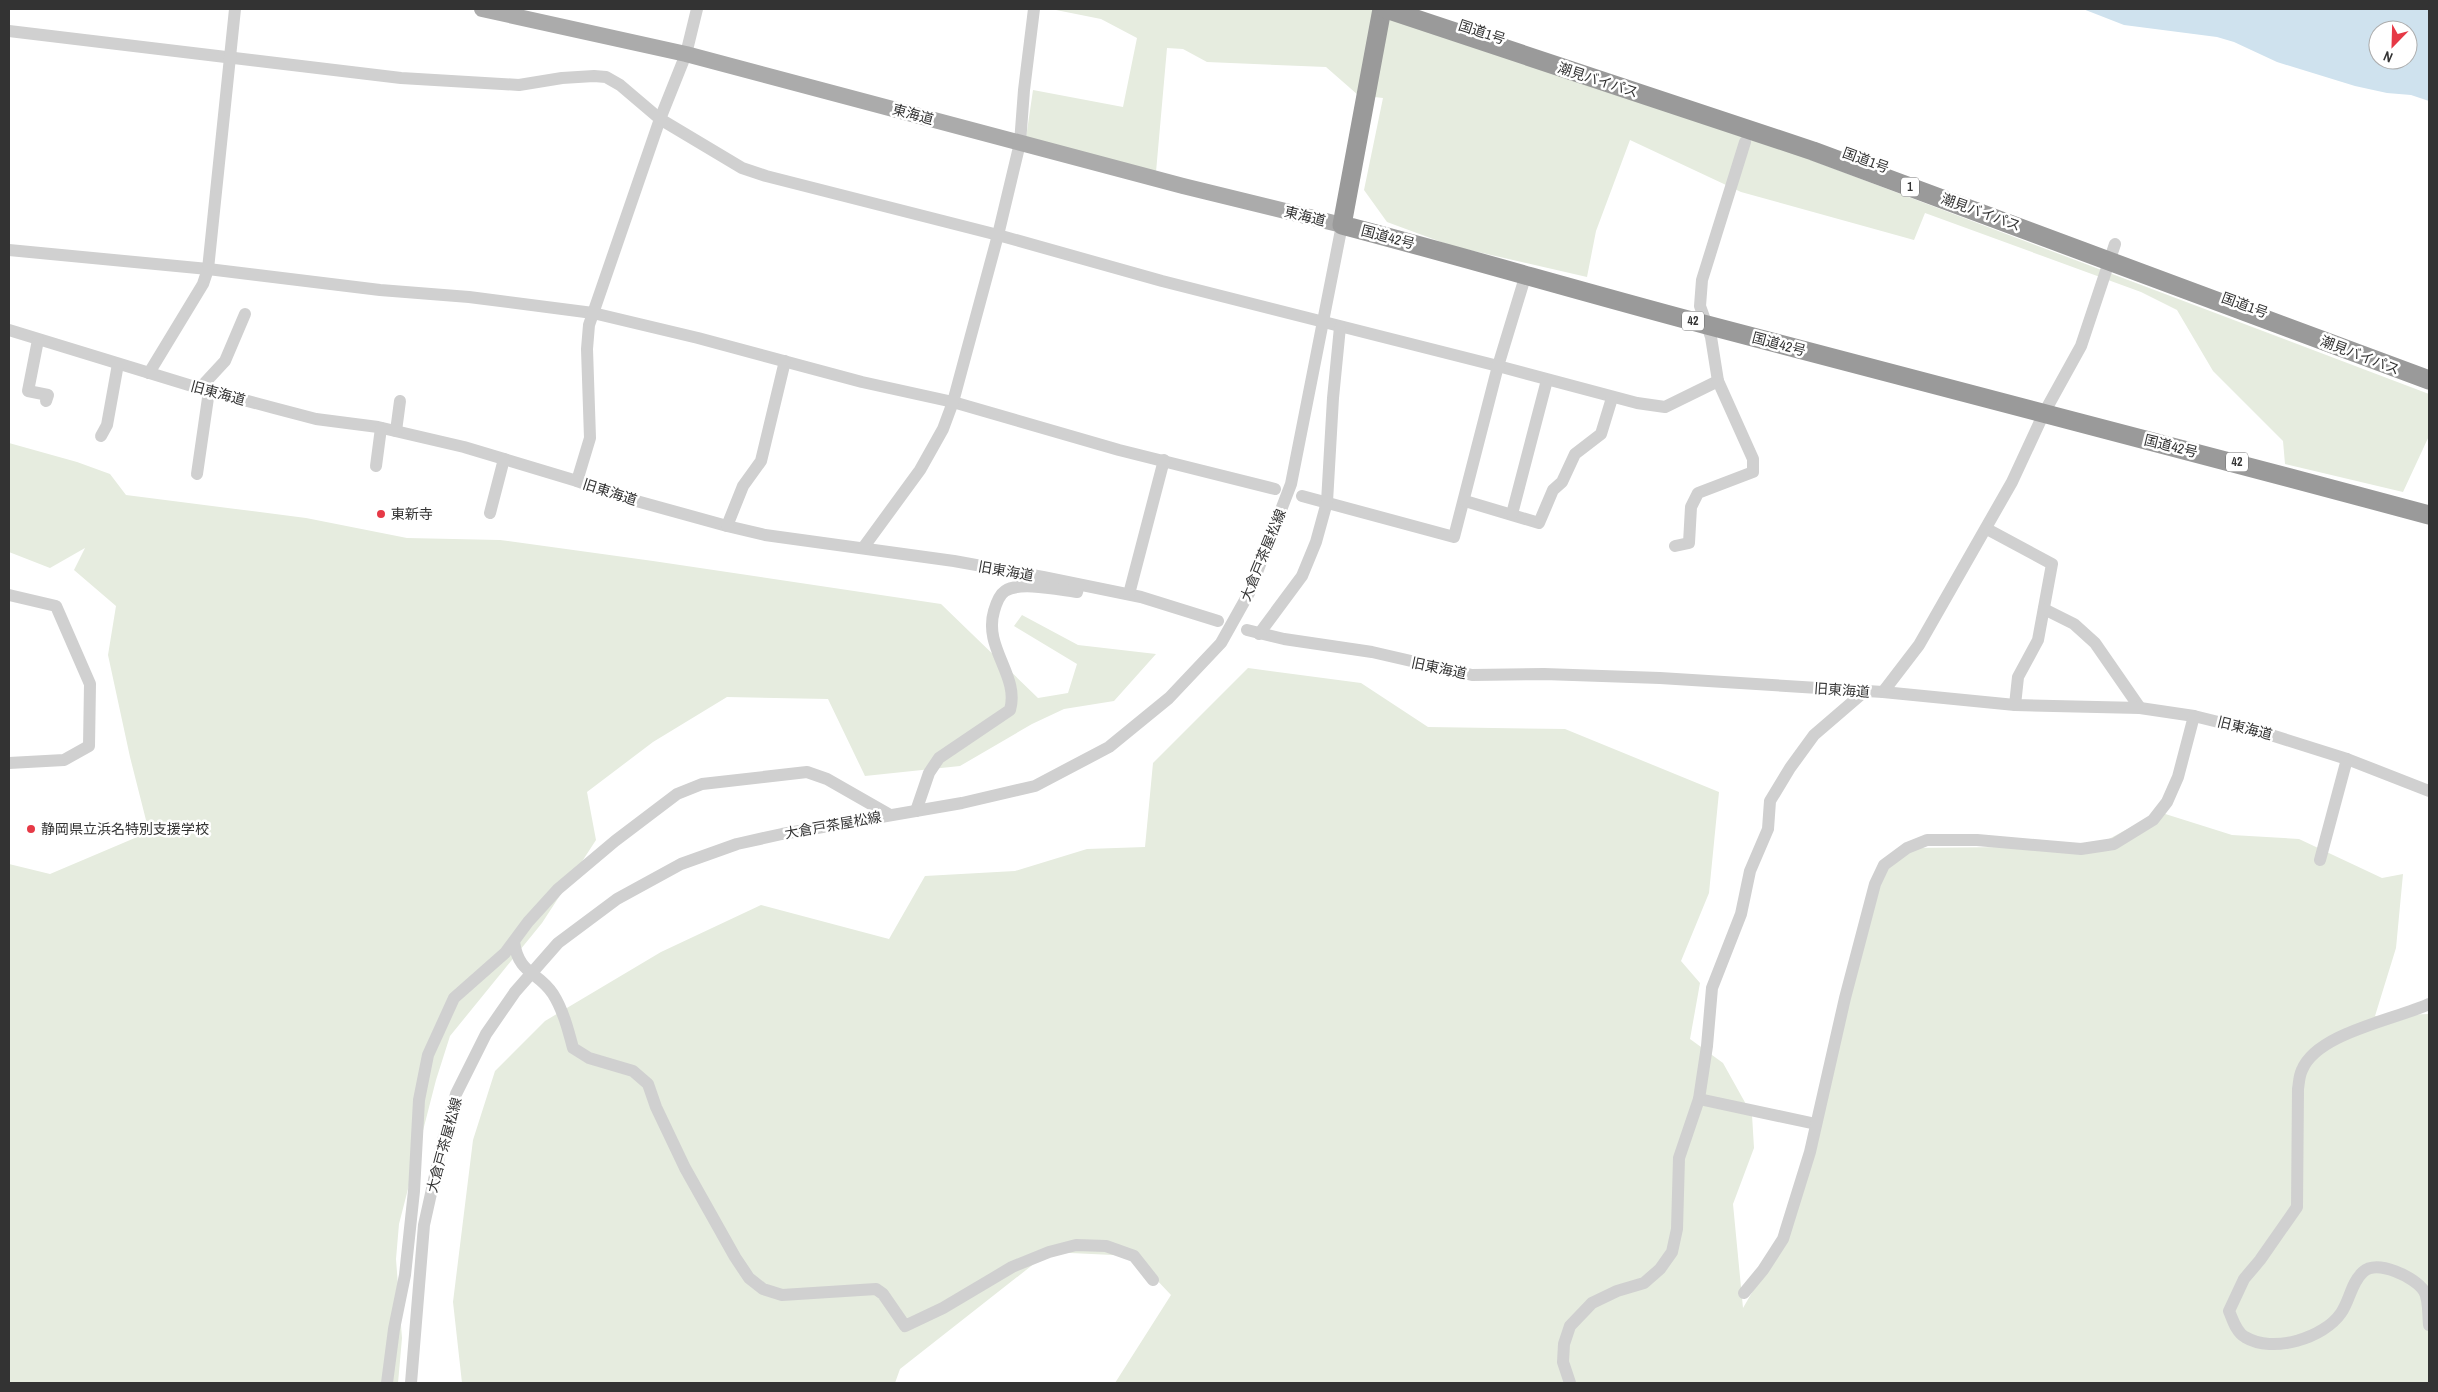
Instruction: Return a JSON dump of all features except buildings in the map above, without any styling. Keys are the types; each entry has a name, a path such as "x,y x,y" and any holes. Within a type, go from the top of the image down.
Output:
{"highway":[{"name":"国道42号","path":"1384,9 1342,225 1526,274 1708,326 2429,515"},
{"name":"潮見バイパス","path":"1384,9 1813,151 2429,380"},
{"name":"国道1号","path":"1410,9 1629,79 1844,152 2113,249 2429,372"}],"main road":[{"name":"東海道","path":"482,9 686,54 1342,225"}],"street":[{"path":"149,373 203,284 208,269 235,9"},
{"path":"577,481 590,438 587,349 589,325 660,119 686,54 697,9"},
{"path":"862,548 920,470 943,429 953,402 998,235 1020,142 1034,9"},
{"path":"9,31 401,78 519,85 562,78 606,77 620,85 660,119 742,168 766,176 998,235 1162,281 1498,366 1612,398 1665,407 1718,380"},
{"path":"1674,546 1689,543 1691,507 1698,493 1753,472 1753,459 1718,380 1708,326 1700,306 1702,280 1745,142"},
{"name":"大倉戸茶屋松線","path":"411,1383 424,1225 442,1144 456,1094 486,1034 515,992 558,943 617,899 681,864 737,844 782,834 962,803 1035,786 1110,747 1169,698 1221,642 1249,593 1290,484 1342,225"},
{"path":"1883,692 1919,644 1987,529 2012,482 2044,413 2081,346 2113,249"},
{"path":"9,250 208,269 380,290 478,298 593,313 862,382 953,402 1119,450 1275,489"},
{"path":"1302,496 1454,537 1465,501 1498,366 1526,274"},
{"path":"197,474 205,390 225,360 245,314"},
{"path":"1327,502 1333,398 1340,326"},
{"name":"旧東海道","path":"9,330 205,390 316,419 381,428 429,438 577,481 622,497 765,535 954,561 1080,584 1129,594 1218,621"},
{"path":"38,340 28,391 48,395 46,401"},
{"path":"728,526 743,486 761,461 785,361"},
{"path":"101,436 107,425 118,364"},
{"path":"1512,514 1547,380"},
{"path":"1465,501 1539,523 1553,490 1562,482 1575,454 1601,434 1612,398"},
{"path":"396,431 400,401"},
{"path":"376,466 381,428"},
{"path":"490,513 504,459"},
{"path":"1129,594 1164,460"},
{"name":"旧東海道","path":"1327,502 1316,542 1302,576 1253,632 1372,652 1472,675 1544,674 1660,678 1883,692 2015,705 2140,708 2194,716 2271,735 2347,759 2429,791"},
{"path":"1987,529 2052,564 2038,640 2018,677 2015,705"},
{"path":"916,811 929,772 939,758 1010,710 1013,698 1012,693 992,641 992,617 996,601 1005,591 1022,586 1077,592 1080,584"},
{"path":"9,595 56,606 90,684 89,746 64,760 9,763"},
{"path":"2044,609 2074,624 2095,642 2140,708"},
{"path":"1570,1383 1563,1362 1564,1344 1570,1326 1592,1303 1617,1290 1644,1282 1660,1269 1672,1252 1677,1229 1679,1158 1699,1099 1707,1046 1712,988 1741,914 1750,872 1768,830 1770,801 1790,768 1814,735 1864,692"},
{"path":"1744,1293 1763,1270 1783,1239 1816,1124 1850,979 1875,884 1884,865 1907,848 1927,840 1977,840 2080,848 2114,844 2153,820 2167,802 2178,777 2194,716"},
{"path":"2320,860 2347,759"},
{"path":"387,1383 394,1329 405,1275 414,1191 419,1100 428,1055 454,998 514,942 528,922 558,889 676,794 702,784 807,772 828,779 890,815"},
{"path":"514,942 518,959 524,968 552,992 562,1011 573,1048 589,1058 632,1071 648,1084 656,1107 685,1168 735,1257 750,1278 763,1289 782,1295 876,1289 883,1294 905,1326 943,1308 1012,1267 1049,1252 1076,1245 1106,1246 1134,1256 1153,1280"},
{"path":"2429,1004 2332,1039 2309,1058 2302,1070 2298,1089 2297,1206 2260,1260 2244,1279 2229,1311 2237,1329 2243,1336 2257,1342 2272,1343 2306,1339 2326,1329 2342,1312 2353,1284 2364,1270 2380,1266 2411,1279 2424,1291 2429,1325"},
{"path":"1699,1099 1816,1124"}],"shaded area":[{"path":"1051,9 1369,9 1761,141 2429,394 2429,436 2403,492 2285,464 2283,441 2213,371 2177,310 2141,292 1925,213 1914,240 1741,192 1630,140 1596,231 1587,277 1452,246 1387,222 1364,190 1383,98 1358,95 1326,67 1207,62 1183,49 1167,48 1156,172 1026,138 1033,90 1123,107 1137,38 1101,19"},
{"path":"9,443 77,462 110,474 126,495 306,518 407,538 500,540 941,604 1038,698 1068,693 1077,664 1014,626 1022,615 1078,645 1156,654 1114,701 1064,709 1032,724 960,766 865,776 828,699 727,697 653,742 587,792 596,840 542,923 450,1036 436,1080 399,1224 396,1259 402,1338 398,1383 9,1383 9,864 50,874 149,832 130,757 108,655 116,606 74,570 85,548 50,568 9,552"},
{"path":"1248,668 1361,683 1428,727 1565,729 1719,792 1709,893 1681,961 1700,983 1690,1039 1723,1063 1752,1115 1754,1148 1733,1204 1743,1308 1783,1239 1879,876 1907,848 2096,846 2159,812 2232,835 2299,839 2382,878 2403,874 2396,948 2375,1016 2429,1014 2429,1383 1115,1383 1171,1295 1134,1256 1049,1252 900,1369 895,1383 462,1383 453,1302 473,1140 495,1071 545,1021 661,952 761,905 889,939 925,876 1015,871 1087,849 1145,847 1153,763"}],"water":[{"path":"2083,9 2429,9 2429,101 2411,95 2387,93 2355,86 2277,62 2234,42 2217,37 2124,25"}],"place":[{"name":"東新寺","path":"381,514"},
{"name":"静岡県立浜名特別支援学校","path":"31,829"}]}
